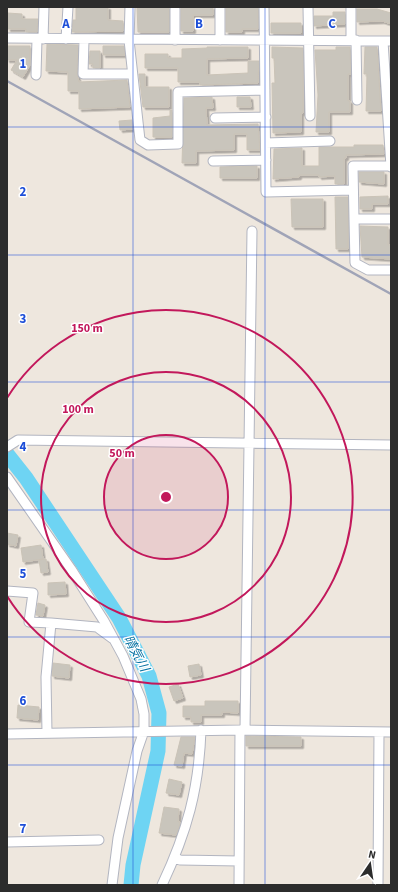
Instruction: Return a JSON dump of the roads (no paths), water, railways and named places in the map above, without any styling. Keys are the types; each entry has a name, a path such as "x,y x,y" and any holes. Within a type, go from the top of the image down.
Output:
{"street":[{"path":"36,75 44,7"},
{"path":"66,39 68,7"},
{"path":"130,7 129,40 140,140 148,145 178,144 178,92 265,90"},
{"path":"220,7 220,40"},
{"path":"264,7 266,192 353,190"},
{"path":"308,7 310,116"},
{"path":"351,7 358,100"},
{"path":"175,9 175,40"},
{"path":"7,38 84,40 387,41 391,166 353,166 353,190 355,262 368,270 391,270"},
{"path":"84,40 83,74 132,74"},
{"path":"215,118 266,117"},
{"path":"266,143 330,141"},
{"path":"213,161 266,160"},
{"path":"354,219 391,219"},
{"path":"239,885 249,443 252,231"},
{"path":"11,444 18,440 391,446"},
{"path":"7,477 71,569 114,640 134,679 141,699 144,714 144,731 137,751 118,838 112,885"},
{"path":"7,591 34,593 29,622 97,627 114,640"},
{"path":"47,733 46,677 51,623"},
{"path":"162,885 175,858 187,824 196,786 201,730"},
{"path":"7,734 201,730 391,732"},
{"path":"378,885 379,732"},
{"path":"7,842 99,840"},
{"path":"175,858 180,860 239,861"}],"waterway":[{"name":"晴気川","path":"7,454 26,478 119,618 149,676 159,713 158,751 133,865 131,885"}],"railway":[{"path":"7,81 391,294"}]}
